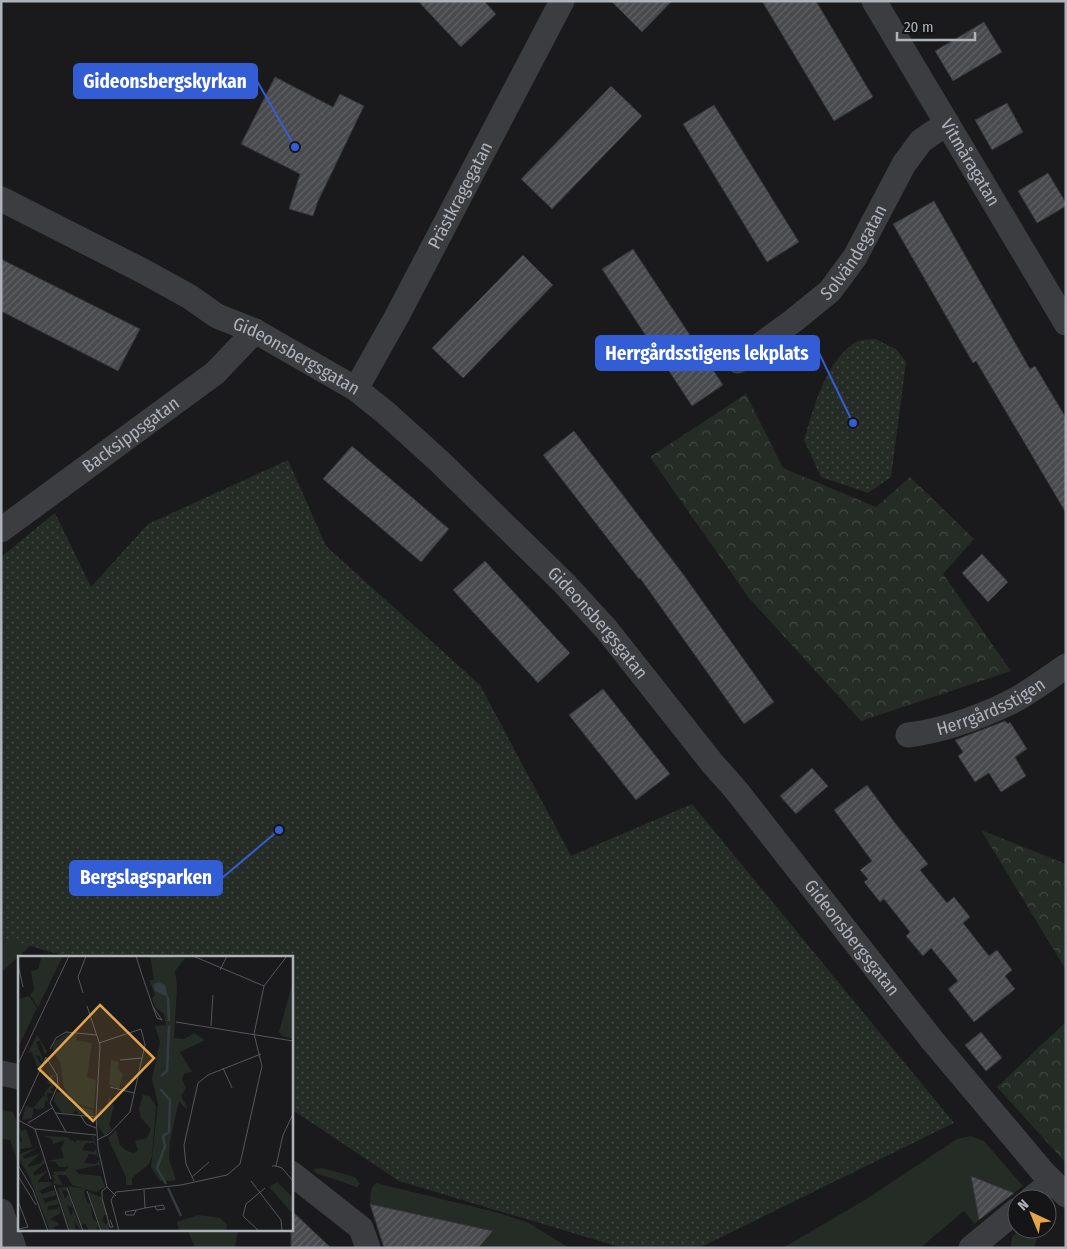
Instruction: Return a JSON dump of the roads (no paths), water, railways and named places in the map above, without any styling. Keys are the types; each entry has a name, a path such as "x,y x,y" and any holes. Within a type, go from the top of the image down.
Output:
{"street":[{"name":"Prästkragegatan","path":"356,389 402,308 562,1"},
{"name":"Vitmåragatan","path":"874,1 1066,323"},
{"name":"Solvändegatan","path":"738,361 830,291 855,257 904,164 915,148 921,140 947,123"},
{"name":"Gideonsbergsgatan","path":"1,199 151,275 190,297 217,316 255,331 356,389 386,413 439,461 564,583 607,630 736,790 932,1040 1059,1188"},
{"name":"Backsippsgatan","path":"1,530 214,373 255,331"},
{"name":"Herrgårdsstigen","path":"908,735 924,733 955,724 1008,703 1066,666"},
{"path":"1,1073 18,1077"},
{"path":"292,1174 361,1228 368,1248"},
{"path":"1,1211 14,1248"},
{"path":"971,1248 1007,1218"}],"place":[{"name":"Gideonsbergskyrkan","path":"295,147"},
{"name":"Herrgårdsstigens lekplats","path":"853,423"},
{"name":"Bergslagsparken","path":"279,830"}]}
